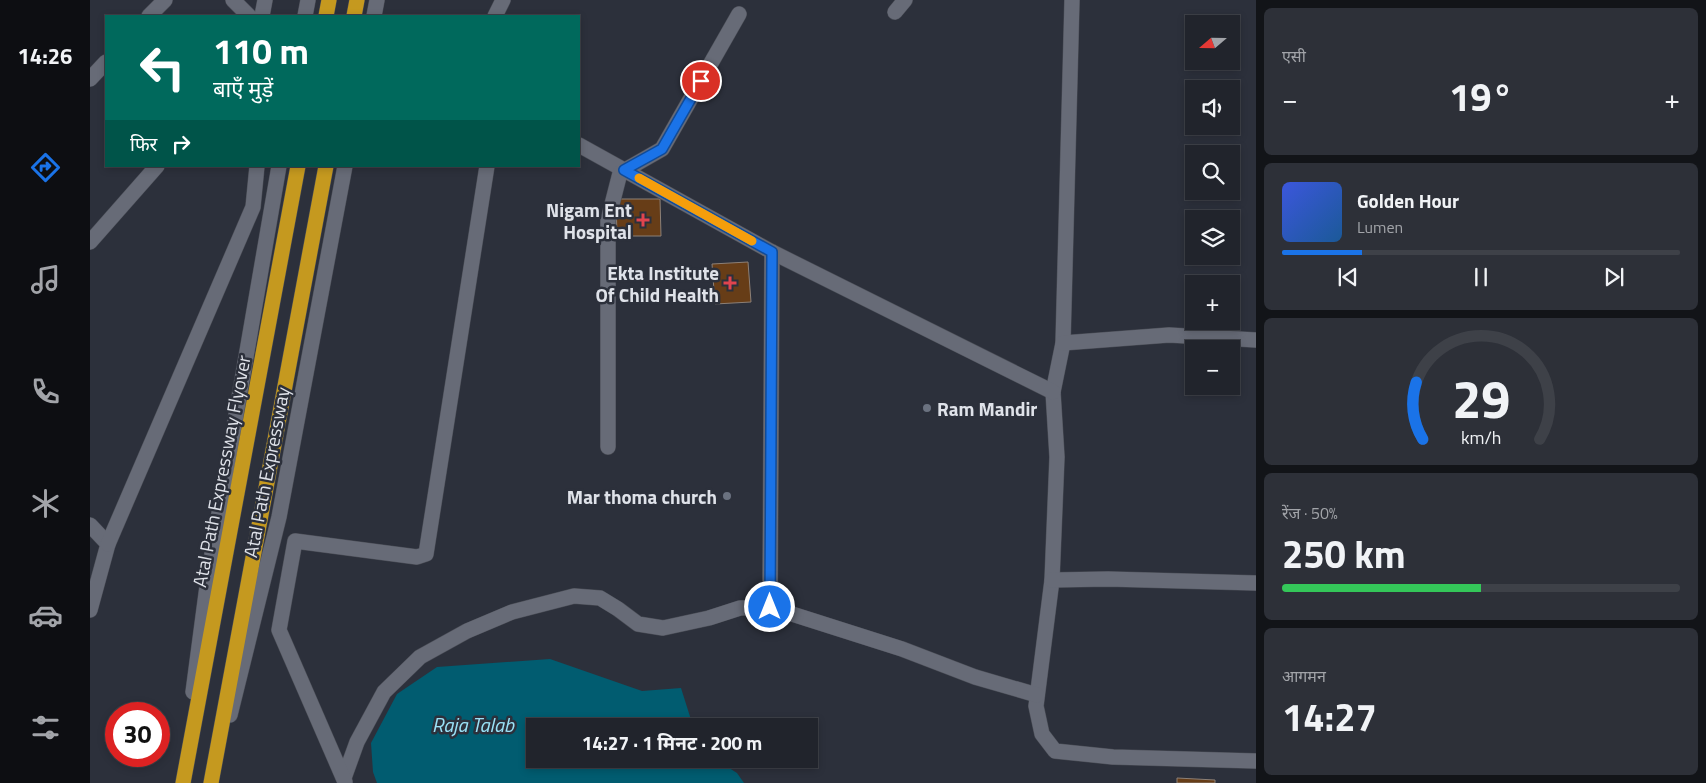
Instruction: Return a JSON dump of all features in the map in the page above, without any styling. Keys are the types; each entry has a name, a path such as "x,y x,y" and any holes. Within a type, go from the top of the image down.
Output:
{"highway":[{"path":"326,15 329,0"},
{"path":"354,15 357,0"},
{"name":"Atal Path Expressway Flyover","path":"183,783 298,167"},
{"path":"212,783 326,167"}],"street":[{"path":"150,15 165,0"},
{"path":"232,0 248,15"},
{"path":"262,15 265,0"},
{"path":"305,15 308,0"},
{"path":"374,15 377,0"},
{"path":"496,15 503,0"},
{"path":"895,12 905,0"},
{"path":"1072,0 1063,343 1053,392 1057,457 1052,580 1036,706 1042,734 1056,751 1113,757 1256,761"},
{"path":"608,447 608,220 620,173 662,149 739,14"},
{"path":"90,79 105,63"},
{"path":"580,146 772,252 1053,392"},
{"path":"90,242 156,167"},
{"path":"90,610 108,544 252,207 257,167"},
{"path":"183,783 209,571 279,167"},
{"name":"Atal Path Expressway","path":"212,783 279,518 345,167"},
{"path":"345,781 279,630 295,541 417,557 426,554 487,167"},
{"path":"770,607 772,252"},
{"path":"1063,343 1169,335 1256,340"},
{"path":"90,525 108,544"},
{"path":"1052,580 1108,579 1256,583"},
{"path":"345,781 358,742 384,692 420,657 468,631 512,612 574,596 600,598 638,624 663,628 709,618 740,608 770,607 902,649 975,677 1037,695"}],"water":[{"name":"Raja Talab","path":"550,659 642,691 681,688 690,718 526,718 526,768 729,768 737,773 744,783 377,783 373,772 371,743 397,694 437,667"}],"building":[{"path":"616,199 660,199 661,236 617,236"},
{"path":"748,262 751,302 715,304 712,264"},
{"path":"1177,778 1215,780 1215,783 1177,783"}],"slow traffic":[{"path":"639,178 752,241"}],"place":[{"name":"Nigam Ent Hospital","path":"643,220"},
{"name":"Ekta Institute Of Child Health","path":"730,283"},
{"name":"Ram Mandir","path":"927,408"},
{"name":"Mar thoma church","path":"727,496"}],"route":[{"path":"701,81 662,149 624,170 772,252 770,607"}]}
